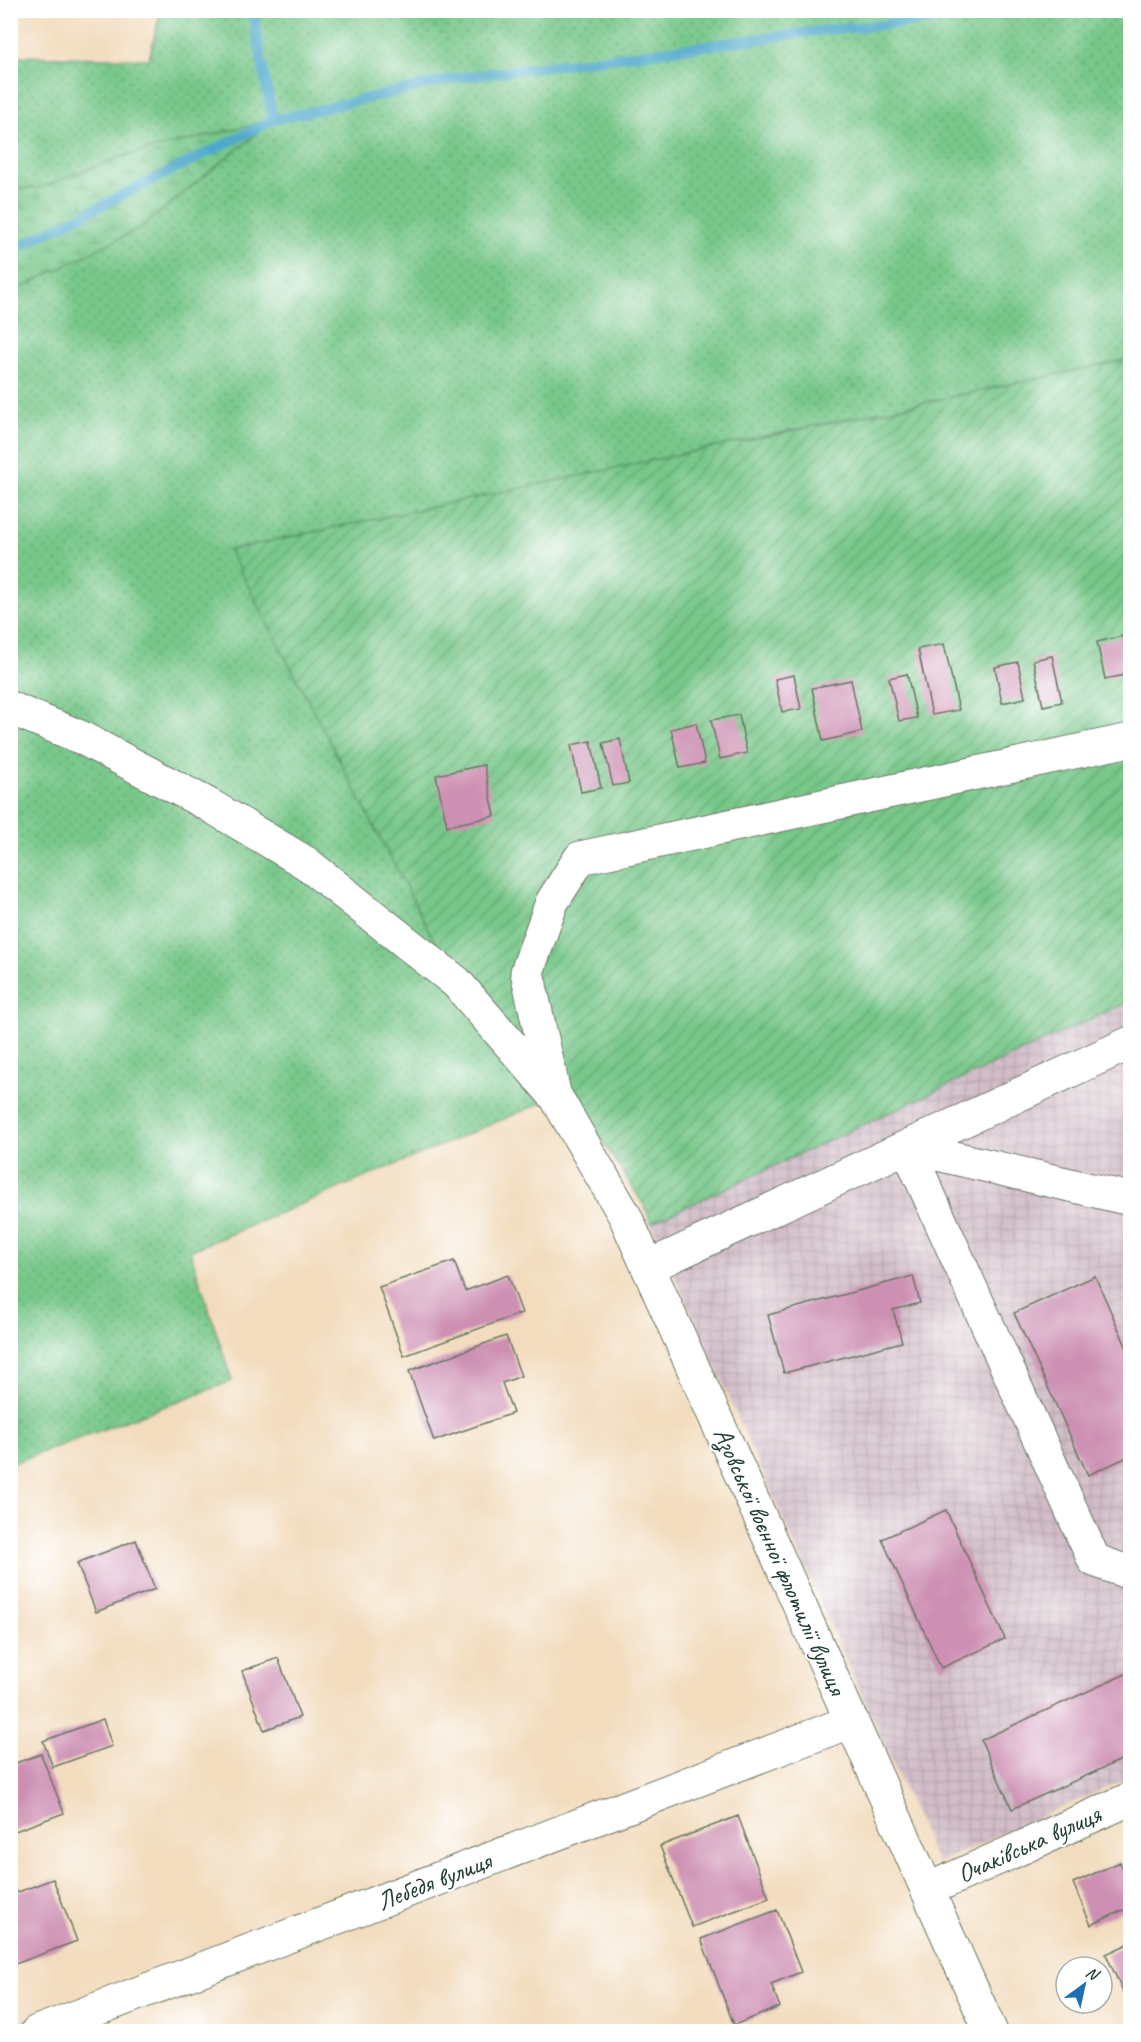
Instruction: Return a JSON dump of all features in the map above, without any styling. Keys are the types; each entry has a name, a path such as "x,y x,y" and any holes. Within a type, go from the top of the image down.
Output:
{"street":[{"path":"10,708 80,737 209,805 306,863 456,982 555,1097"},
{"path":"555,1097 527,972 552,902 580,858 1131,740"},
{"path":"648,1267 1131,1043"},
{"name":"Азовської воєнної флотилії вулиця","path":"555,1097 625,1216 842,1726 927,1890 991,2031"},
{"path":"907,1147 1131,1199"},
{"path":"907,1147 1094,1560 1131,1573"},
{"name":"Лебедя вулиця","path":"37,2031 842,1726"},
{"name":"Очаківська вулиця","path":"927,1890 1131,1799"}],"shaded area":[{"path":"1130,1001 1130,1777 937,1863 651,1223"}],"green space":[{"path":"161,10 1130,11 1130,359 229,550 556,1097 190,1251 232,1381 11,1464 11,56 149,59"},
{"path":"273,120 142,227 11,293 11,190 42,187 120,157"},
{"path":"1130,359 1130,1001 651,1223 644,1205 571,1093 456,982 229,550"}],"building":[{"path":"1123,636 1130,674 1105,679 1097,642"},
{"path":"944,644 959,710 932,715 918,649"},
{"path":"1052,656 1062,702 1043,706 1033,660"},
{"path":"1018,662 1025,698 1002,703 995,667"},
{"path":"907,674 917,718 899,721 889,678"},
{"path":"794,675 801,709 782,712 775,679"},
{"path":"851,680 862,732 823,741 812,688"},
{"path":"739,715 747,753 720,759 711,720"},
{"path":"696,723 705,763 680,768 671,729"},
{"path":"620,739 629,783 613,786 603,743"},
{"path":"591,741 601,788 581,792 571,745"},
{"path":"484,765 495,816 447,826 436,775"},
{"path":"454,1261 465,1291 508,1275 522,1313 404,1356 379,1287"},
{"path":"913,1276 920,1303 893,1310 902,1342 784,1373 768,1315"},
{"path":"1095,1276 1130,1355 1130,1456 1088,1475 1014,1313"},
{"path":"506,1336 521,1376 502,1383 513,1413 434,1441 409,1371"},
{"path":"946,1510 1005,1639 941,1668 882,1539"},
{"path":"136,1540 155,1589 96,1612 77,1563"},
{"path":"278,1658 300,1717 264,1730 242,1671"},
{"path":"1130,1672 1130,1756 1012,1809 981,1740"},
{"path":"103,1719 112,1746 53,1767 43,1741"},
{"path":"41,1754 64,1813 10,1833 10,1765"},
{"path":"738,1816 769,1898 692,1927 660,1846"},
{"path":"1120,1862 1130,1886 1130,1907 1091,1925 1073,1883"},
{"path":"53,1879 77,1941 10,1966 10,1895"},
{"path":"777,1910 801,1972 771,1984 780,2007 734,2025 701,1939"},
{"path":"1130,1943 1130,2000 1127,2001 1114,1972 1114,1955 1106,1954"}],"waterway":[{"path":"252,10 273,120"},
{"path":"10,251 273,120 456,78 826,30 1045,10"}]}
